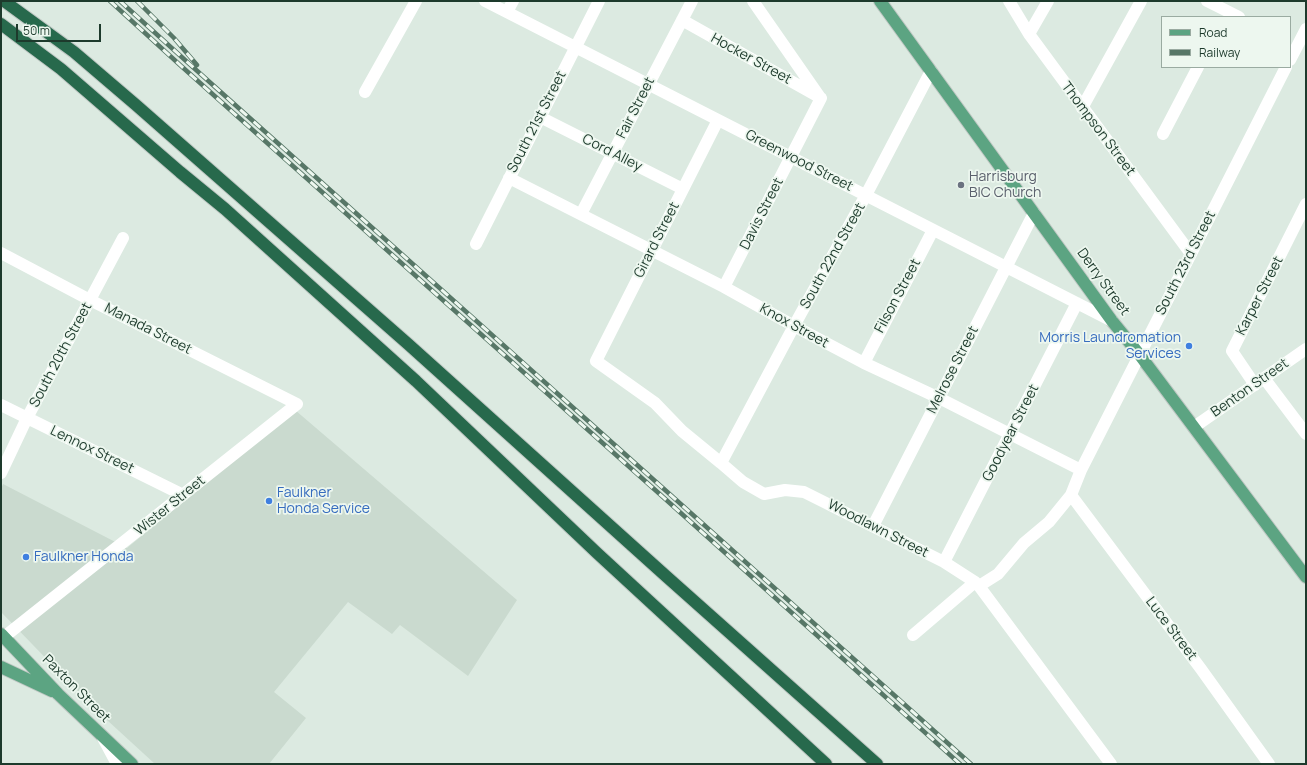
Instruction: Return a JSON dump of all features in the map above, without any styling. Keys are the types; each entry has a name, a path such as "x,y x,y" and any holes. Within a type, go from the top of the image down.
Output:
{"highway":[{"path":"4,1 74,52 136,104 877,764"},
{"path":"1,24 61,69 225,210 416,381 597,553 826,764"}],"main road":[{"name":"Derry Street","path":"880,1 1112,321 1140,354 1194,428 1305,572"},
{"name":"Paxton Street","path":"3,636 58,694 132,764"},
{"path":"1,667 58,694"}],"street":[{"path":"365,92 416,1"},
{"name":"Greenwood Street","path":"485,1 1112,321"},
{"path":"507,12 513,1"},
{"name":"South 21st Street","path":"476,244 599,1"},
{"name":"Fair Street","path":"581,214 692,1"},
{"path":"753,1 821,98"},
{"name":"Thompson Street","path":"1009,1 1028,34 1191,254"},
{"path":"1028,34 1048,1"},
{"path":"1082,108 1141,1"},
{"path":"1207,1 1225,14"},
{"name":"Hocker Street","path":"682,20 821,98"},
{"path":"1291,58 1306,29"},
{"path":"1163,134 1197,68"},
{"name":"South 23rd Street","path":"913,635 977,584 998,574 1024,543 1050,522 1071,495 1081,470 1285,68"},
{"name":"South 22nd Street","path":"721,463 866,195 931,70"},
{"name":"Davis Street","path":"724,287 821,98"},
{"name":"Cord Alley","path":"540,117 683,189"},
{"name":"Girard Street","path":"596,361 718,120"},
{"name":"Knox Street","path":"509,178 724,287 864,363 939,398 1081,470"},
{"name":"Karper Street","path":"1260,381 1232,351 1306,204"},
{"name":"Melrose Street","path":"873,526 1034,214"},
{"name":"Filson Street","path":"864,363 933,230"},
{"name":"South 20th Street","path":"1,473 27,418 123,238"},
{"name":"Manada Street","path":"1,253 90,300 297,404"},
{"name":"Goodyear Street","path":"944,562 1077,303"},
{"name":"Benton Street","path":"1194,428 1306,349"},
{"name":"Woodlawn Street","path":"596,361 655,404 682,431 743,482 764,494 785,490 804,492 944,562 977,584 1111,764"},
{"path":"1260,381 1306,434"},
{"name":"Wister Street","path":"3,636 297,404"},
{"name":"Lennox Street","path":"1,405 183,495"},
{"name":"Luce Street","path":"1071,495 1196,662 1269,764"},
{"path":"103,737 117,764"}],"shaded area":[{"path":"295,410 517,600 468,676 400,625 392,634 348,602 274,692 306,718 269,764 155,764 95,709 1,612 1,489 3,484 127,548"}],"railway":[{"path":"110,1 960,764"},
{"path":"120,1 971,764"},
{"path":"137,1 174,38 197,65"}],"place":[{"name":"Harrisburg BIC Church","path":"961,185"},
{"name":"Morris Laundromation Services","path":"1189,346"},
{"name":"Faulkner Honda Service","path":"269,501"},
{"name":"Faulkner Honda","path":"26,557"}]}
